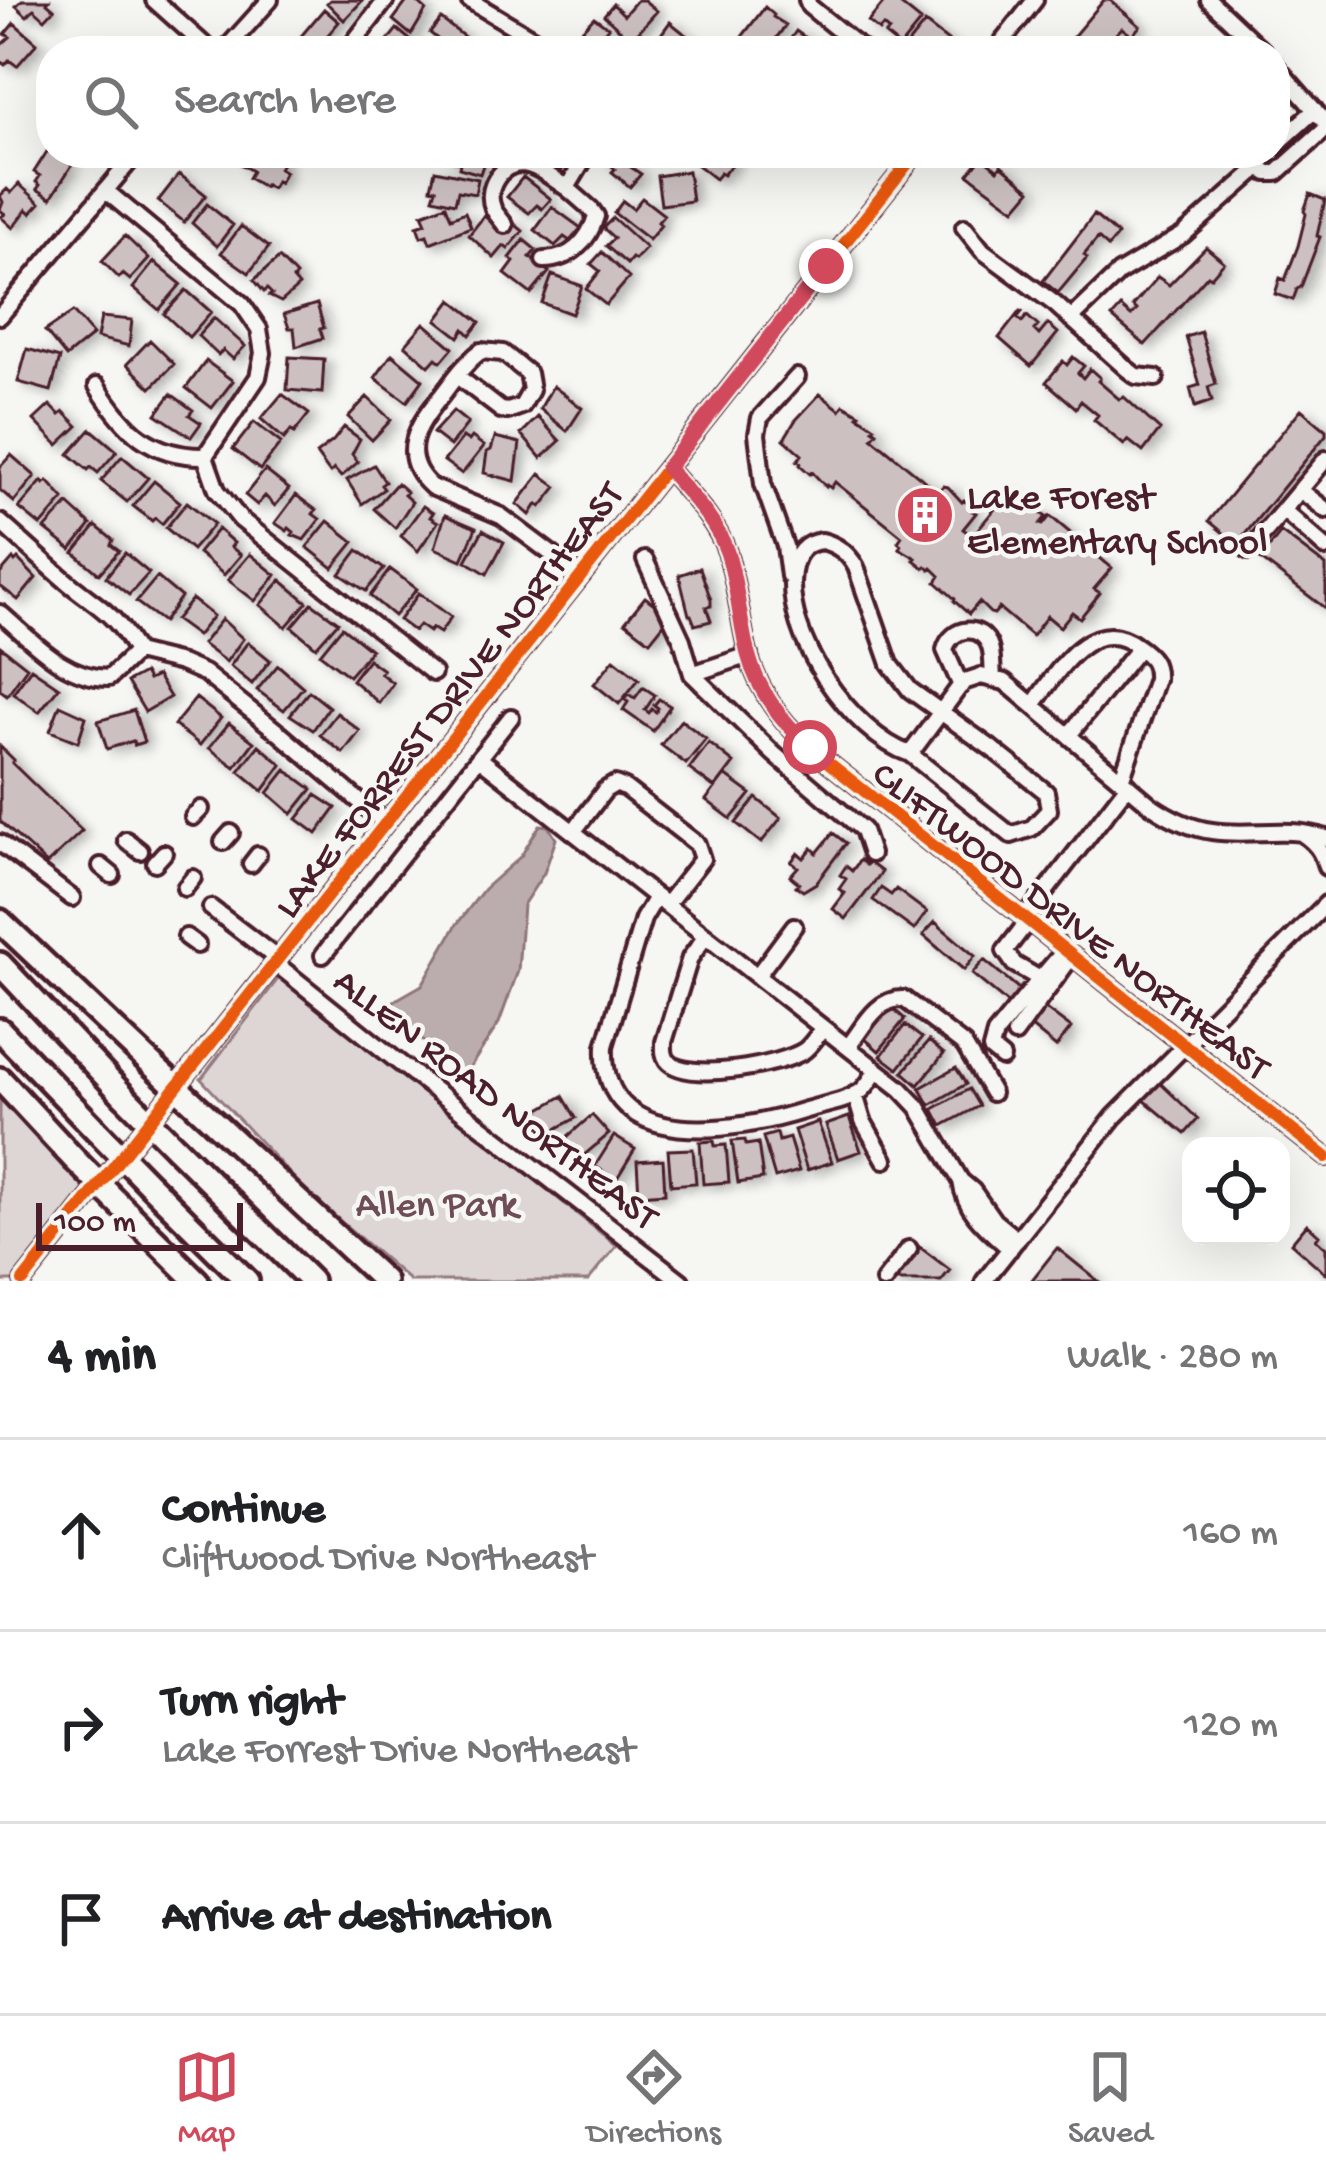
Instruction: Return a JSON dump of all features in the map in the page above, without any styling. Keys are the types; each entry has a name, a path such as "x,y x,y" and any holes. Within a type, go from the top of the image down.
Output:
{"highway":[{"path":"0,921 384,1281"},
{"path":"0,964 311,1281"},
{"path":"0,1030 247,1281"},
{"path":"0,1079 197,1281"}],"street":[{"path":"154,0 194,36"},
{"path":"238,36 270,0"},
{"path":"362,36 386,0"},
{"path":"469,0 529,36"},
{"path":"807,0 846,36"},
{"path":"1007,36 1035,0"},
{"path":"1208,0 1226,5 1251,36"},
{"path":"1290,82 1326,126 1290,160"},
{"path":"1290,133 1315,110"},
{"path":"0,316 124,168"},
{"path":"506,225 492,207 490,190 507,168"},
{"path":"531,168 567,188 596,216 574,250 560,260 544,260"},
{"path":"567,188 579,168"},
{"name":"LAKE FORREST DRIVE NORTHEAST","path":"23,1281 904,168"},
{"path":"1070,319 1119,273 1184,235 1254,168"},
{"path":"106,190 242,304 259,329 263,353 258,377 205,456"},
{"path":"964,227 983,251 1136,376 1156,378"},
{"path":"457,376 501,410 522,406 531,390 528,374 503,353 481,351 457,376 418,424 413,445 416,466 424,479 432,487 501,516 581,577"},
{"path":"791,586 796,559 810,542 834,544 850,556 890,664 910,691 1046,791 1049,810 1032,828 1011,835 910,754 874,733 819,669 794,611 785,546 763,484 757,434 760,418 797,377"},
{"path":"97,386 110,407 145,441 174,454 205,456"},
{"path":"205,456 218,490 240,519 434,673"},
{"path":"1249,551 1326,459"},
{"name":"CLIFTWOOD DRIVE NORTHEAST","path":"667,468 701,507 726,548 748,655 770,704 789,728 1326,1157"},
{"path":"1300,490 1326,510"},
{"path":"1283,510 1326,548"},
{"path":"0,522 75,588 98,602 142,653 204,673 385,824"},
{"path":"645,560 682,640 692,674 863,830 872,854"},
{"path":"0,613 55,659 81,674 110,678 142,653"},
{"path":"962,686 945,650 947,639 956,632 966,630 987,640 993,679"},
{"path":"1033,705 1077,647 1107,636 1128,639 1154,661 1156,679 1125,782 1005,951 1014,964 1040,979"},
{"path":"1069,735 1139,648"},
{"path":"692,674 748,655"},
{"path":"910,754 962,686 981,676 1005,682 1174,820 1212,831 1297,830 1326,838"},
{"path":"323,955 511,717"},
{"path":"479,758 913,1101 986,1228 1013,1244"},
{"path":"573,832 615,784 697,844 702,859 644,919 605,1046 610,1080 627,1106 663,1127 722,1127 783,1118 855,1094 877,1070"},
{"path":"1297,830 1314,842 1326,868"},
{"path":"125,839 140,851"},
{"path":"0,842 71,898"},
{"path":"984,1281 1114,1118 1326,904"},
{"name":"ALLEN ROAD NORTHEAST","path":"216,906 397,1061 681,1281"},
{"path":"757,976 794,926"},
{"path":"706,936 690,958 664,1042 670,1063 715,1071 753,1066 805,1050 823,1028"},
{"path":"1002,1058 991,1049 995,1034 1040,979 1069,953"},
{"path":"1015,1034 1069,953"},
{"path":"848,1047 880,1006 892,998 904,999 964,1045 992,1093"},
{"path":"855,1094 863,1121 885,1160"},
{"path":"884,1281 909,1249"}],"green space":[{"name":"Allen Park","path":"281,975 617,1246 588,1281 410,1281 309,1194 201,1079"},
{"path":"0,1085 96,1187 28,1281 0,1281"}],"shaded area":[{"path":"540,825 548,826 556,839 544,873 523,905 518,971 499,1023 467,1072 459,1071 390,1010 394,1001 422,985 457,924 484,889 521,856"}],"building":[{"path":"22,0 49,0 54,9 45,19 34,9 27,16 16,6"},
{"path":"363,0 344,20 327,3"},
{"path":"408,0 426,10 411,35 393,20"},
{"path":"637,0 657,11 635,36 627,36 604,15 613,4 624,15"},
{"path":"886,0 895,0 921,21 909,36 886,36 889,31 883,26 879,31 868,22"},
{"path":"1104,0 1140,26 1132,36 1122,28 1114,36 1074,36"},
{"path":"765,7 786,25 778,36 743,36"},
{"path":"324,9 339,22 327,36 301,36"},
{"path":"594,17 608,27 601,36 576,36"},
{"path":"441,19 463,36 434,36 430,33"},
{"path":"670,22 687,36 660,36"},
{"path":"14,23 36,42 17,66 0,61 0,46 10,37 5,34"},
{"path":"925,23 942,36 914,36"},
{"path":"37,168 70,168 51,198 37,189 40,176 34,172"},
{"path":"247,168 285,172 272,188 248,178 252,171"},
{"path":"632,168 641,174 630,187 612,172"},
{"path":"701,168 729,168 715,179"},
{"path":"973,168 1005,168 1031,190 1015,209 968,174"},
{"path":"435,170 478,179 475,194 458,191 455,203 433,198"},
{"path":"688,171 692,201 661,205 657,176"},
{"path":"179,174 206,195 184,222 158,201"},
{"path":"523,177 551,199 542,209 537,205 529,213 507,197"},
{"path":"19,184 40,203 31,213 27,209 13,228 1,217 5,214 0,210 0,196"},
{"path":"1310,194 1325,200 1320,237 1293,300 1275,294 1298,246"},
{"path":"642,198 664,215 649,240 614,213 623,201 633,209"},
{"path":"207,204 233,225 217,246 192,223"},
{"path":"446,205 451,218 465,212 471,227 430,243 417,226 426,223 422,214"},
{"path":"552,207 581,228 570,241 564,237 555,246 535,230"},
{"path":"1094,215 1118,235 1108,247 1098,238 1058,293 1043,281"},
{"path":"484,216 503,231 511,221 523,231 494,258 469,235"},
{"path":"613,218 646,248 627,264 606,246 614,238 603,228"},
{"path":"241,226 269,247 249,273 221,253"},
{"path":"125,236 149,259 130,280 123,274 119,278 102,261"},
{"path":"524,240 536,250 530,257 549,272 531,294 505,274"},
{"path":"1206,247 1224,262 1145,345 1112,317 1121,307 1131,316 1137,310 1133,306 1158,277 1169,285"},
{"path":"602,252 629,278 606,305 586,289 600,271 591,264"},
{"path":"279,258 299,286 281,302 254,280"},
{"path":"154,262 181,284 159,310 133,288"},
{"path":"552,275 582,286 572,314 542,303"},
{"path":"186,290 211,312 189,337 164,314"},
{"path":"452,300 480,322 470,335 464,329 459,337 437,320"},
{"path":"317,304 323,338 296,347 294,328 289,328 284,314"},
{"path":"1020,311 1017,318 1022,322 1027,316 1038,326 1034,330 1039,335 1048,324 1058,333 1031,366 999,338"},
{"path":"73,312 93,335 66,357 45,331"},
{"path":"101,317 132,320 129,346 97,338"},
{"path":"214,318 245,346 233,359 223,350 218,355 198,336"},
{"path":"424,323 453,348 441,362 436,358 429,366 405,345"},
{"path":"1201,332 1216,384 1208,387 1212,401 1195,407 1190,388 1200,385 1186,337"},
{"path":"150,340 174,364 151,388 127,364"},
{"path":"27,349 60,358 51,391 18,382"},
{"path":"392,354 423,380 407,402 375,378"},
{"path":"289,357 324,359 322,393 287,390"},
{"path":"1073,357 1084,366 1078,373 1083,378 1090,369 1098,381 1160,430 1143,452 1128,440 1124,445 1094,420 1098,415 1081,401 1076,408 1046,382 1063,361 1067,365"},
{"path":"206,361 233,381 212,408 186,388"},
{"path":"553,386 582,408 567,431 540,409"},
{"path":"171,394 193,410 189,415 201,423 191,437 156,414"},
{"path":"282,394 309,414 284,439 261,419"},
{"name":"Lake Forest Elementary School","path":"820,394 840,410 844,405 860,414 875,427 872,438 938,492 948,487 974,508 976,513 963,529 972,536 1011,490 1046,517 1040,524 1050,516 1112,568 1094,589 1100,593 1080,618 1072,612 1060,627 1047,616 1032,636 999,608 990,613 979,602 969,614 936,582 940,576 932,568 924,568 899,548 902,536 835,482 826,487 797,461 802,455 784,439"},
{"path":"367,397 391,420 372,440 348,417"},
{"path":"50,405 78,426 58,445 34,420"},
{"path":"1301,409 1326,435 1237,544 1209,521"},
{"path":"453,411 468,423 450,446 433,433"},
{"path":"538,417 560,441 541,458 521,434"},
{"path":"254,422 281,443 260,470 233,449"},
{"path":"344,427 360,439 352,454 358,462 341,477 334,469 330,473 316,454"},
{"path":"91,429 117,451 98,473 69,454"},
{"path":"463,437 484,446 462,474 444,461"},
{"path":"495,437 520,443 515,481 484,473"},
{"path":"11,455 35,476 14,502 0,490 0,467"},
{"path":"122,456 148,478 127,502 101,481"},
{"path":"374,465 385,482 384,489 362,504 347,480"},
{"path":"265,470 289,489 275,506 265,496 257,505 245,495"},
{"path":"540,474 557,487 530,515 517,504"},
{"path":"42,481 48,481 64,499 41,526 19,508"},
{"path":"154,481 180,502 162,524 133,506"},
{"path":"397,483 412,502 395,528 374,509"},
{"path":"296,495 320,519 304,540 275,523"},
{"path":"187,502 214,524 192,550 166,528"},
{"path":"68,504 91,525 71,550 45,529"},
{"path":"423,506 438,522 418,551 401,536"},
{"path":"445,515 476,528 462,560 435,548"},
{"path":"328,521 354,542 333,568 307,547"},
{"path":"96,526 119,551 99,574 74,553"},
{"path":"218,529 241,555 224,575 198,553"},
{"path":"483,530 504,542 487,574 466,561"},
{"path":"1281,532 1326,566 1326,609 1260,559"},
{"path":"358,550 384,569 366,591 340,574"},
{"path":"125,553 149,573 129,595 106,577"},
{"path":"250,554 276,575 255,601 228,580"},
{"path":"13,559 36,578 18,600 0,586 0,574"},
{"path":"700,568 711,600 706,607 711,621 695,625 679,575"},
{"path":"390,569 417,589 394,616 370,596"},
{"path":"157,577 181,597 163,622 136,602"},
{"path":"281,580 307,602 286,627 260,605"},
{"path":"419,593 451,617 440,633 419,625 414,631 399,620"},
{"path":"645,597 670,616 650,641 625,622"},
{"path":"192,599 213,616 197,636 175,620"},
{"path":"312,603 338,622 316,647 292,627"},
{"path":"222,619 243,639 226,662 202,644"},
{"path":"342,627 371,650 349,676 320,654"},
{"path":"248,642 270,660 252,684 230,666"},
{"path":"0,646 27,667 7,695 0,690"},
{"path":"368,659 393,683 379,703 352,680"},
{"path":"614,659 639,679 619,704 594,684"},
{"path":"278,665 303,687 284,710 257,690"},
{"path":"31,668 59,687 39,712 13,693"},
{"path":"144,673 148,680 157,676 170,697 145,712 127,682"},
{"path":"643,687 655,695 645,710 649,713 656,712 659,699 670,706 653,731 623,710 628,694 635,698"},
{"path":"309,691 329,707 313,730 290,715"},
{"path":"196,698 221,718 200,745 174,725"},
{"path":"60,705 86,717 78,742 50,731"},
{"path":"134,710 144,742 107,749 98,721"},
{"path":"337,713 360,731 343,753 320,735"},
{"path":"681,720 706,739 686,764 661,745"},
{"path":"229,723 254,742 235,767 209,748"},
{"path":"709,743 734,763 715,788 689,769"},
{"path":"259,745 282,765 263,791 239,771"},
{"path":"0,746 82,831 47,864 0,821"},
{"path":"286,770 312,789 292,814 268,793"},
{"path":"725,775 751,794 731,819 706,800"},
{"path":"316,795 336,808 317,834 297,819"},
{"path":"756,798 781,818 761,843 736,823"},
{"path":"833,833 846,843 816,883 803,891 790,876 798,867 791,862 798,853 804,858 812,848 817,853"},
{"path":"860,860 882,872 846,919 833,909 845,893 839,889 846,879 840,875 846,866 852,871"},
{"path":"881,888 891,895 896,889 927,912 914,930 873,900"},
{"path":"935,922 975,956 964,970 923,935"},
{"path":"984,960 1024,993 1012,1007 972,974"},
{"path":"890,1006 905,1019 879,1051 864,1038"},
{"path":"1043,1007 1071,1028 1056,1047 1029,1025"},
{"path":"905,1025 922,1038 898,1069 881,1056"},
{"path":"929,1041 944,1054 918,1085 903,1072"},
{"path":"956,1068 966,1084 930,1105 920,1088"},
{"path":"1159,1082 1198,1119 1185,1134 1144,1100"},
{"path":"969,1089 979,1106 942,1126 933,1109"},
{"path":"563,1096 576,1118 545,1135 537,1111"},
{"path":"592,1115 609,1134 582,1157 566,1138"},
{"path":"849,1117 861,1151 838,1159 826,1125"},
{"path":"818,1122 832,1162 807,1170 794,1130"},
{"path":"777,1133 779,1141 789,1138 799,1171 775,1178 763,1137"},
{"path":"614,1136 635,1149 616,1180 595,1166"},
{"path":"745,1140 746,1145 758,1143 763,1179 738,1183 732,1141"},
{"path":"714,1141 715,1146 726,1145 729,1182 703,1184 700,1142"},
{"path":"693,1149 696,1183 671,1185 668,1150"},
{"path":"663,1159 665,1193 639,1195 637,1161"},
{"path":"1307,1224 1326,1248 1326,1274 1291,1243"},
{"path":"917,1245 950,1270 941,1281 890,1281"},
{"path":"1057,1248 1098,1281 1031,1281"}],"cycle path":[{"path":"23,1281 904,168"},
{"path":"667,468 722,540 753,669 768,699 799,737 1326,1157"}],"place":[{"name":"Lake Forest Elementary School","path":"925,515"}],"route":[{"path":"810,747 770,704 755,673 726,548 701,507 667,468 826,266"}]}
